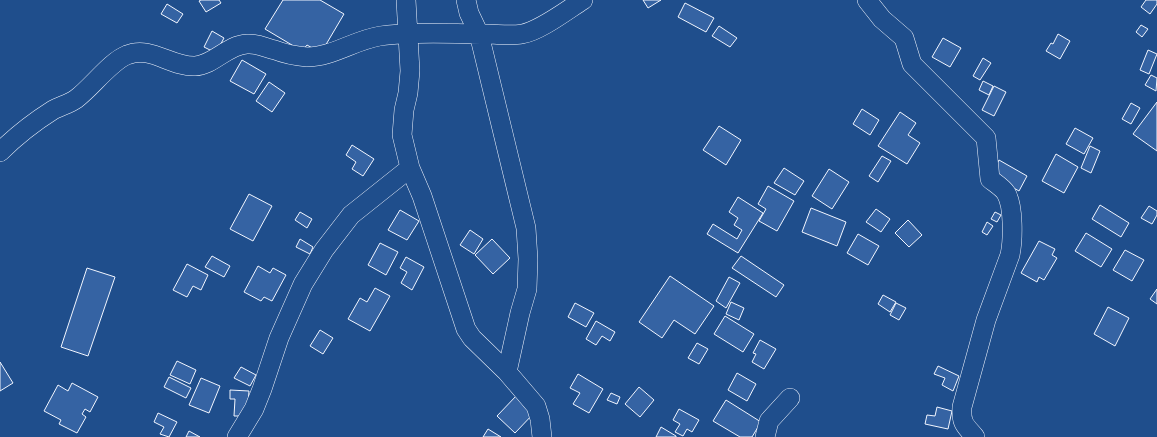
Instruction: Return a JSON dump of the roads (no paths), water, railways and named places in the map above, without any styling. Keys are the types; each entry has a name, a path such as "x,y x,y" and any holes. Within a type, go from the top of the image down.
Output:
{"street":[{"path":"406,0 410,72 402,134 410,168 424,204 466,329 472,338 507,372 536,406 540,419 542,437"},
{"path":"466,0 469,14 479,34 526,228 528,259 527,289 507,372"},
{"path":"0,152 20,134 54,110 75,100 94,84 117,60 136,52 150,54 181,64 194,66 210,61 236,45 249,43 261,45 293,55 315,57 367,39 409,34 521,35 539,27 583,0"},
{"path":"867,0 882,19 904,38 912,64 986,138 990,179 1006,192 1010,201 1012,244 1010,255 986,320 962,407 961,418 974,437"},
{"path":"237,437 254,410 279,338 303,284 324,250 351,215 410,168"},
{"path":"765,437 769,421 790,398"}]}
